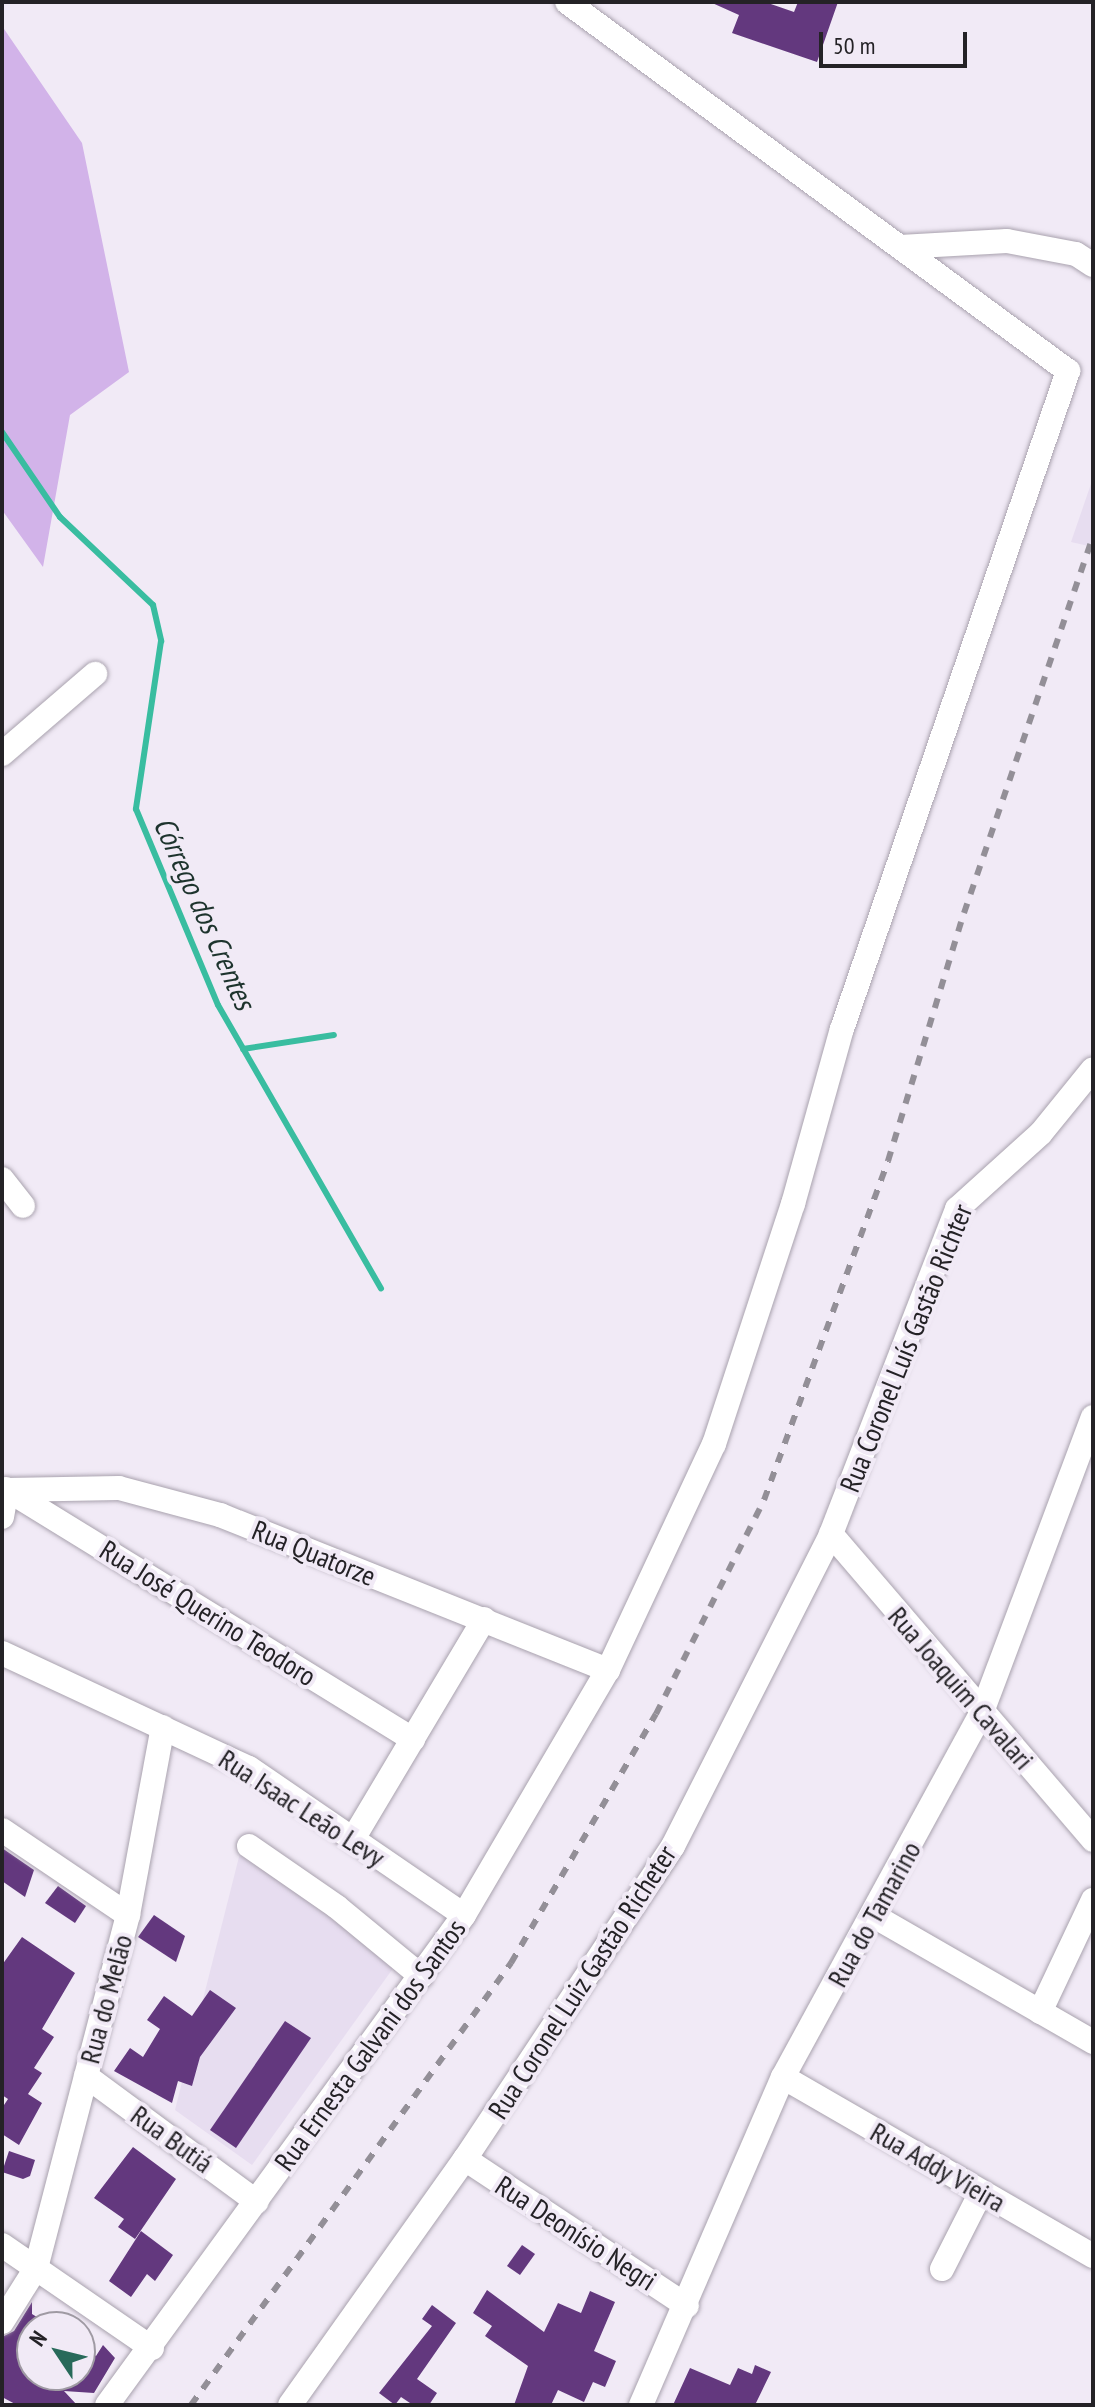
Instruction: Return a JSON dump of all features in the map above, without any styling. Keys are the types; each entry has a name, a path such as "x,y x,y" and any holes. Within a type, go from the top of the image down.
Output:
{"street":[{"path":"567,2 900,247 1007,241 1076,254 1093,265"},
{"name":"Rua Ernesta Galvani dos Santos","path":"107,2405 152,2348 464,1915 608,1670 714,1444 793,1204 842,1029 1068,371 900,247"},
{"path":"2,754 95,674"},
{"name":"Rua Coronel Luís Gastão Richter","path":"831,1534 957,1209 1041,1133 1093,1069"},
{"path":"2,1179 23,1206"},
{"name":"Rua do Tamarino","path":"641,2405 687,2306 783,2077 874,1916 982,1712 1093,1417"},
{"path":"2,1517 4,1488"},
{"name":"Rua Quatorze","path":"4,1488 134,1492 220,1515 608,1670"},
{"name":"Rua José Querino Teodoro","path":"4,1488 413,1739"},
{"name":"Rua Joaquim Cavalari","path":"831,1534 1093,1840"},
{"name":"Rua Coronel Luiz Gastão Richeter","path":"290,2405 465,2159 673,1846 831,1534"},
{"path":"353,1839 484,1619"},
{"name":"Rua Isaac Leão Levy","path":"2,1653 249,1768 464,1915"},
{"name":"Rua do Melão","path":"2,2322 36,2268 128,1915 163,1727"},
{"path":"2,1830 128,1915"},
{"path":"249,1846 337,1907 421,1976"},
{"path":"1040,2012 1093,1900"},
{"path":"874,1916 1093,2042"},
{"name":"Rua Butiá","path":"86,2076 257,2202"},
{"name":"Rua Addy Vieira","path":"783,2077 1093,2256"},
{"name":"Rua Deonísio Negri","path":"465,2159 687,2306"},
{"path":"942,2269 981,2192"},
{"path":"2,2245 152,2348"}],"shaded area":[{"path":"2,26 82,143 129,372 70,415 43,567 2,510"},
{"path":"1093,478 1093,547 1071,542"},
{"path":"241,1849 394,1967 252,2165 175,2110"}],"building":[{"path":"710,2 765,2 794,12 798,2 838,2 817,62 732,33 739,15"},
{"path":"2,1848 34,1870 25,1897 2,1881"},
{"path":"58,1886 86,1906 75,1923 45,1903"},
{"path":"154,1915 185,1936 176,1962 138,1937"},
{"path":"22,1937 75,1973 42,2029 54,2037 34,2068 42,2073 28,2094 42,2103 19,2145 2,2134 2,2108 8,2099 2,2095 2,1965"},
{"path":"210,1990 236,2008 200,2057 192,2086 178,2081 172,2103 114,2071 130,2048 143,2057 160,2029 147,2020 164,1996 192,2016"},
{"path":"285,2021 311,2038 236,2148 210,2130"},
{"path":"133,2147 176,2179 135,2239 118,2227 124,2219 94,2198"},
{"path":"9,2151 35,2160 30,2176 23,2179 2,2172"},
{"path":"141,2231 173,2255 155,2281 147,2274 131,2297 109,2281"},
{"path":"522,2245 535,2254 520,2275 507,2266"},
{"path":"487,2290 544,2332 558,2303 581,2313 590,2291 615,2302 594,2351 616,2361 605,2387 593,2382 584,2402 558,2390 551,2405 514,2405 528,2366 485,2336 492,2326 473,2313"},
{"path":"432,2305 456,2323 417,2379 437,2393 429,2405 413,2405 401,2397 395,2405 379,2393 432,2326 422,2319"},
{"path":"16,2328 16,2391 64,2391 77,2405 17,2405 2,2397 2,2337"},
{"path":"103,2345 115,2358 96,2390 96,2356"},
{"path":"755,2365 771,2372 755,2405 673,2405 690,2368 730,2385 738,2368 752,2374"}],"waterway":[{"name":"Córrego dos Crentes","path":"2,432 60,517 153,605 161,641 136,809 218,1005 381,1289"},
{"path":"243,1049 334,1035"}],"railway":[{"path":"191,2405 511,1963 656,1714 764,1500 888,1161 964,913 1093,537"}]}
